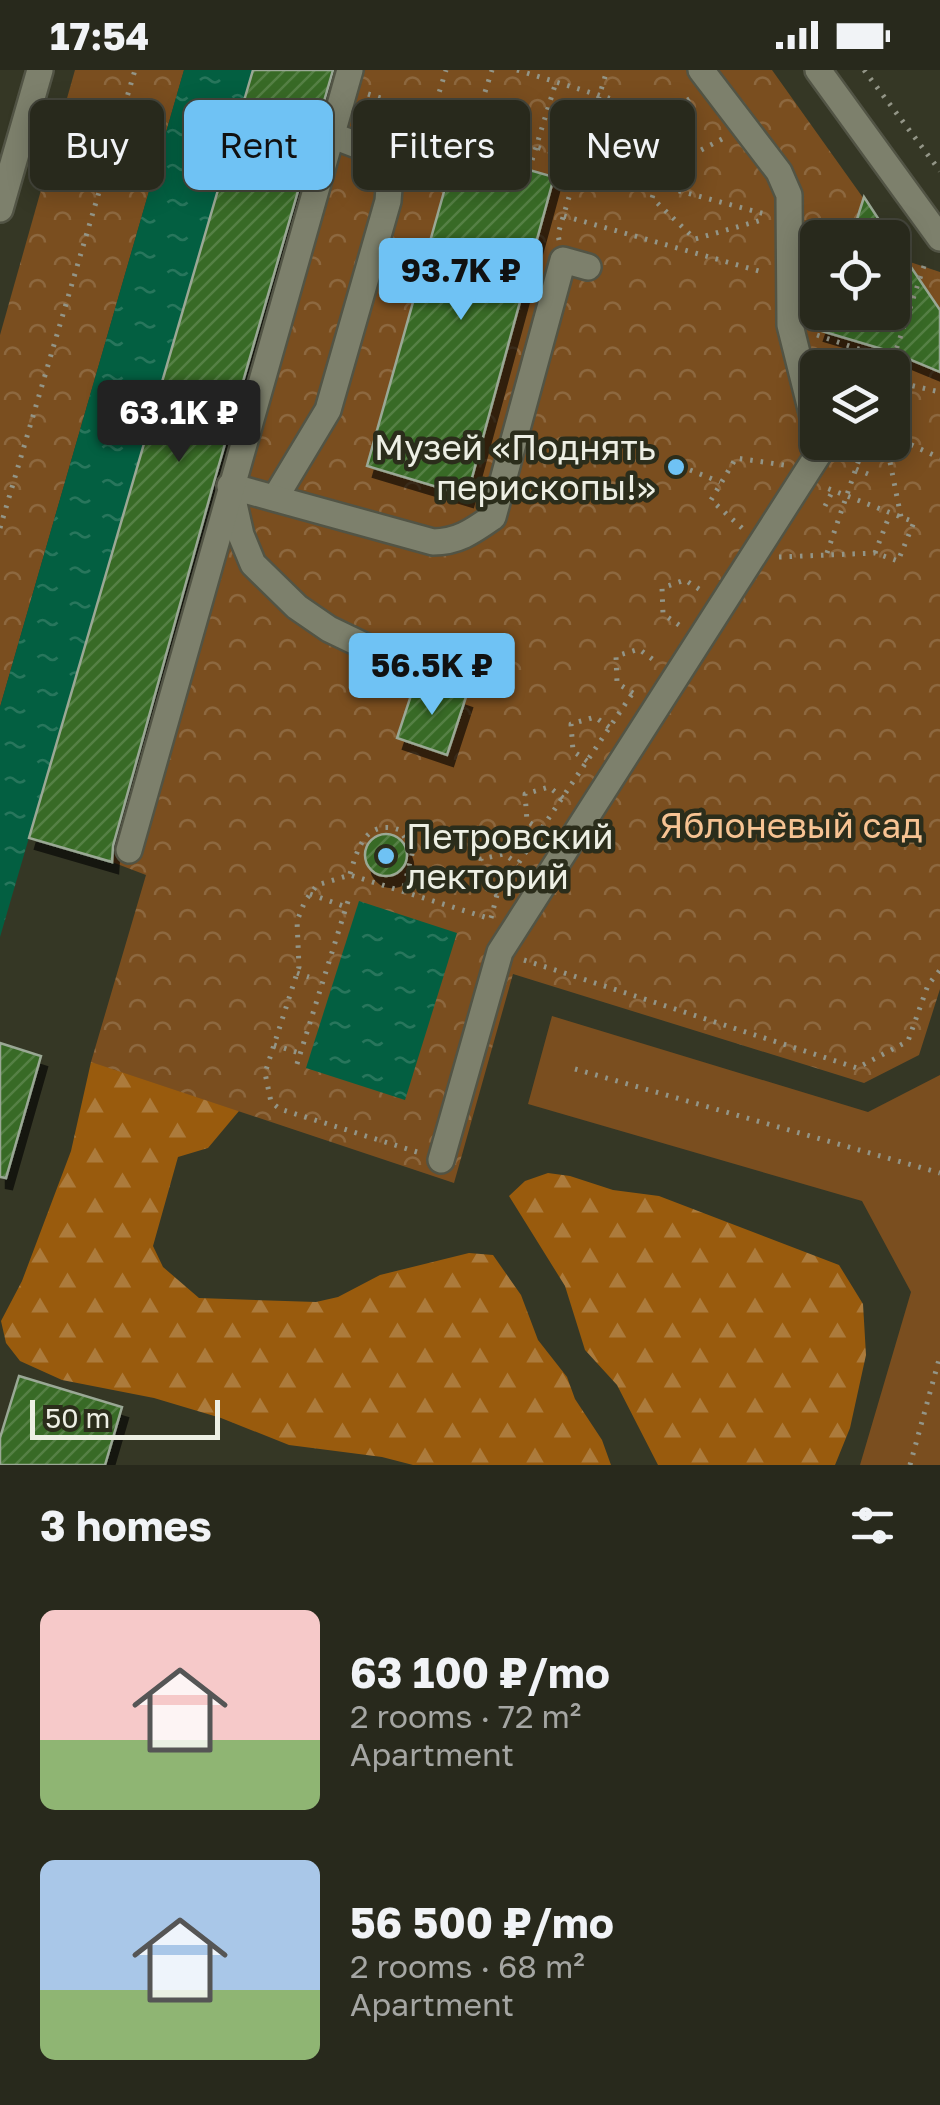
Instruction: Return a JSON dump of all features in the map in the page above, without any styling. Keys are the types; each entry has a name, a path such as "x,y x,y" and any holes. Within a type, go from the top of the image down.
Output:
{"street":[{"path":"0,209 40,70"},
{"path":"818,70 933,249"},
{"path":"707,78 779,172 789,194 790,325 800,366"},
{"path":"333,132 353,80"},
{"path":"275,498 328,410 388,202 390,175 383,155 333,135"},
{"path":"129,850 316,190"},
{"path":"230,486 433,542 452,542 493,517 576,264"},
{"path":"434,1158 500,952 815,460"},
{"path":"230,486 241,535 253,564 297,606 329,629 379,653"}],"path":[{"path":"126,100 136,70"},
{"path":"436,100 446,70"},
{"path":"483,100 492,70"},
{"path":"517,70 616,100"},
{"path":"598,100 607,70"},
{"path":"864,70 940,171"},
{"path":"681,100 707,78"},
{"path":"353,80 399,100"},
{"path":"530,167 556,82"},
{"path":"695,153 745,127"},
{"path":"530,144 550,150"},
{"path":"0,528 99,190"},
{"path":"571,190 558,234 576,264"},
{"path":"654,190 652,198 695,239"},
{"path":"674,190 774,217 695,239"},
{"path":"564,216 788,280"},
{"path":"692,253 695,239"},
{"path":"897,350 933,249"},
{"path":"790,325 855,350"},
{"path":"910,385 940,392"},
{"path":"910,444 940,458"},
{"path":"827,553 859,460"},
{"path":"890,460 901,517"},
{"path":"690,470 721,482"},
{"path":"856,470 868,474"},
{"path":"824,506 832,492"},
{"path":"0,501 8,499"},
{"path":"874,553 890,514"},
{"path":"678,625 664,614 662,588 686,580 702,590"},
{"path":"633,693 617,682 616,656 640,649 655,661"},
{"path":"587,762 573,751 571,724 595,717 610,728"},
{"path":"541,830 527,821 525,794 549,787 563,798"},
{"path":"350,875 361,840 369,832 380,827 400,830 413,850 403,891"},
{"path":"497,895 482,886 481,859 504,854 518,864"},
{"path":"434,1158 280,1110 271,1102 265,1073 297,973 297,922 317,885 350,875 491,919 484,946 857,1068 908,1041 928,985 940,970"},
{"path":"310,894 346,907"},
{"path":"297,1064 349,898"},
{"path":"297,973 310,977"},
{"path":"274,1045 300,1054"},
{"path":"575,1069 940,1173"},
{"path":"910,1465 940,1356"}],"green space":[{"path":"75,70 184,70 164,139 164,100 67,100"},
{"name":"Яблоневый сад","path":"343,70 772,70 879,220 800,220 800,330 910,330 910,262 940,272 940,989 919,1055 864,1083 513,974 454,1183 91,1062 146,875 112,862 308,190 333,190 333,104"},
{"path":"41,190 149,190 0,707 0,335"},
{"path":"552,1016 868,1112 940,1075 940,1465 860,1465 911,1292 862,1201 528,1104"},
{"path":"127,1047 239,1070 239,1111 208,1148 178,1157 153,1246 163,1267 199,1298 316,1302 338,1297 380,1275 469,1253 493,1255 521,1295 538,1340 567,1377 575,1399 602,1440 611,1465 413,1465 289,1445 221,1418 154,1398 62,1380 20,1361 6,1343 1,1321 22,1281 71,1151 91,1062"},
{"path":"548,1173 613,1190 659,1196 839,1265 863,1304 866,1355 850,1428 835,1465 658,1465 617,1385 585,1350 565,1286 509,1196 525,1181"}],"water":[{"path":"184,70 253,70 244,100 184,100 184,190 218,190 0,937 0,707 149,190 164,190 164,139"},
{"path":"359,901 457,933 405,1100 306,1068"}],"building":[{"path":"253,70 333,70 324,100 244,100"},
{"path":"530,170 550,176 550,190 467,496 367,466 444,190 530,190"},
{"path":"218,190 298,190 113,846 112,862 29,838"},
{"path":"864,197 879,220 857,220"},
{"path":"910,266 940,310 940,372 910,360 910,350 885,350 818,330 910,330"},
{"path":"416,680 466,697 447,755 397,738"},
{"name":"Петровский лекторий","path":"386,834 401,840 407,855 401,870 386,876 371,870 365,855 371,840"},
{"path":"0,1043 41,1056 6,1178 0,1177"},
{"path":"19,1376 122,1407 105,1465 0,1465 0,1438"}],"place":[{"name":"Музей «Поднять перископы!»","path":"676,467"},
{"name":"Петровский лекторий","path":"386,856"}]}
